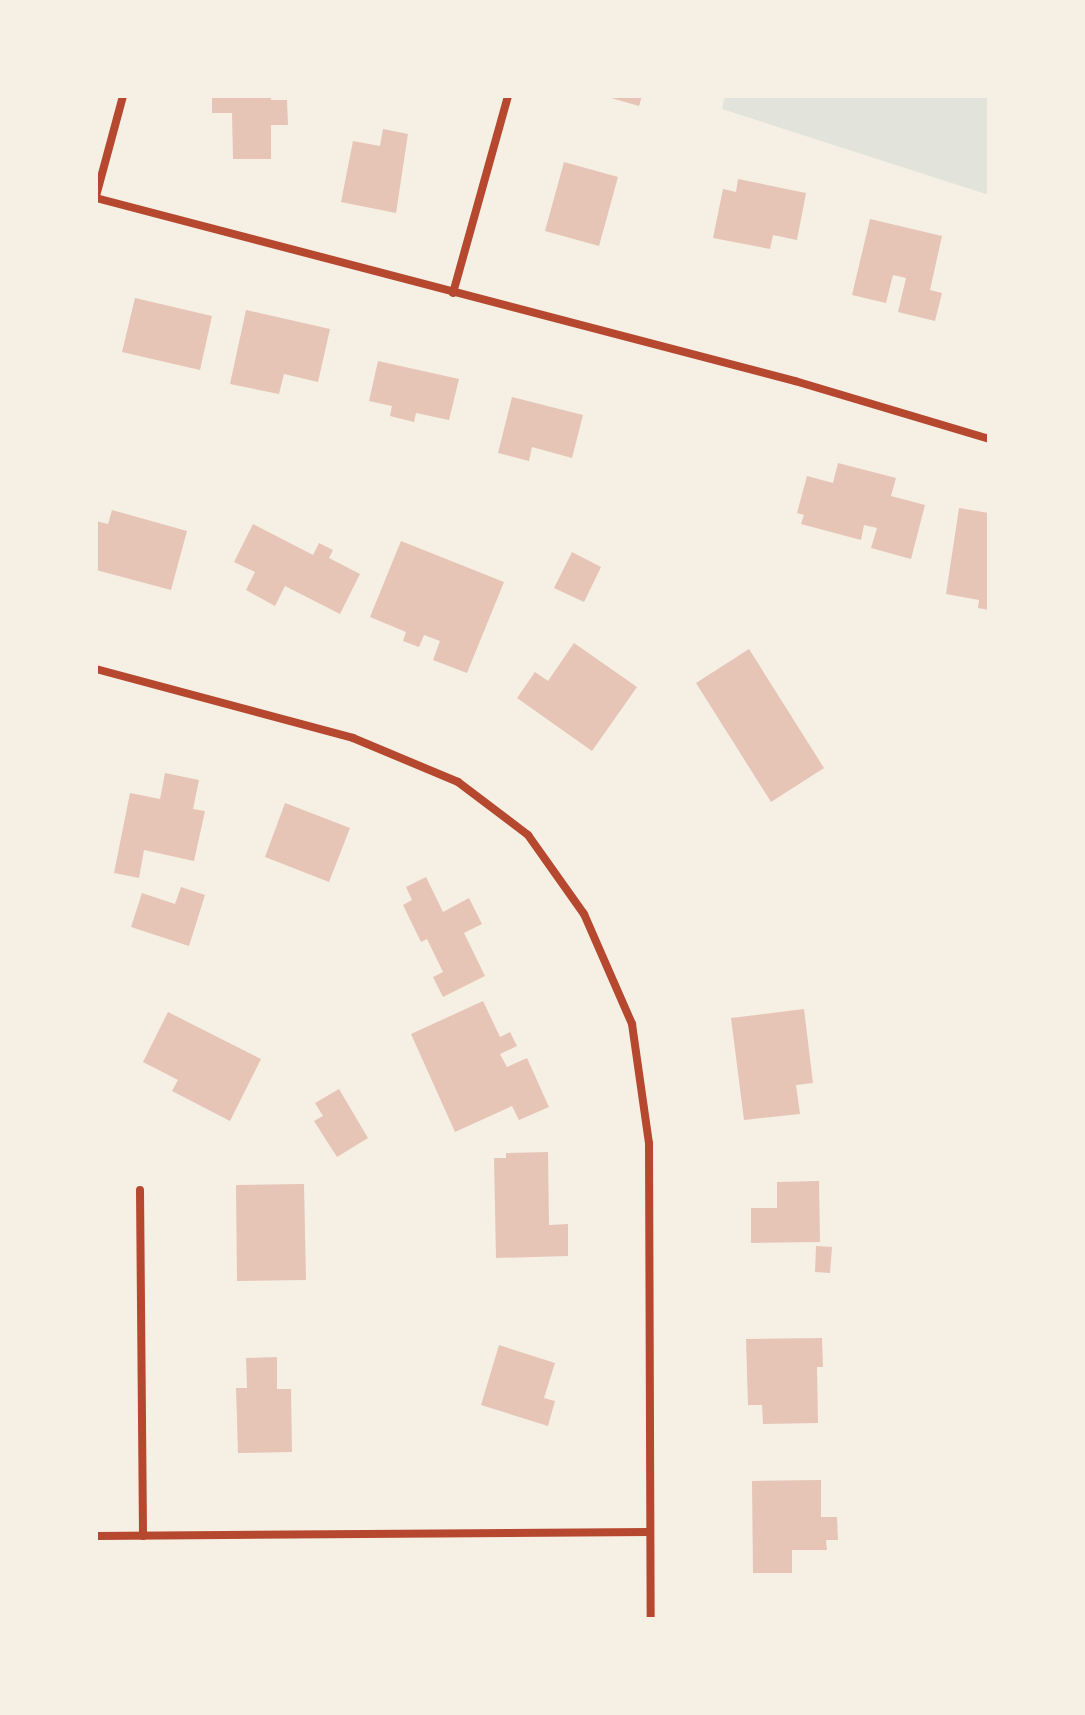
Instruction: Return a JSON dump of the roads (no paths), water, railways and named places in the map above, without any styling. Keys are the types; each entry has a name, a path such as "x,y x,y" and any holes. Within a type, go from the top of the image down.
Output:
{"street":[{"path":"123,96 96,197 795,381 989,439"},
{"path":"453,293 508,96"},
{"path":"96,669 353,738 458,782 528,835 584,914 632,1024 649,1143 651,1619"},
{"path":"140,1190 143,1536"},
{"path":"96,1536 650,1532"}]}
